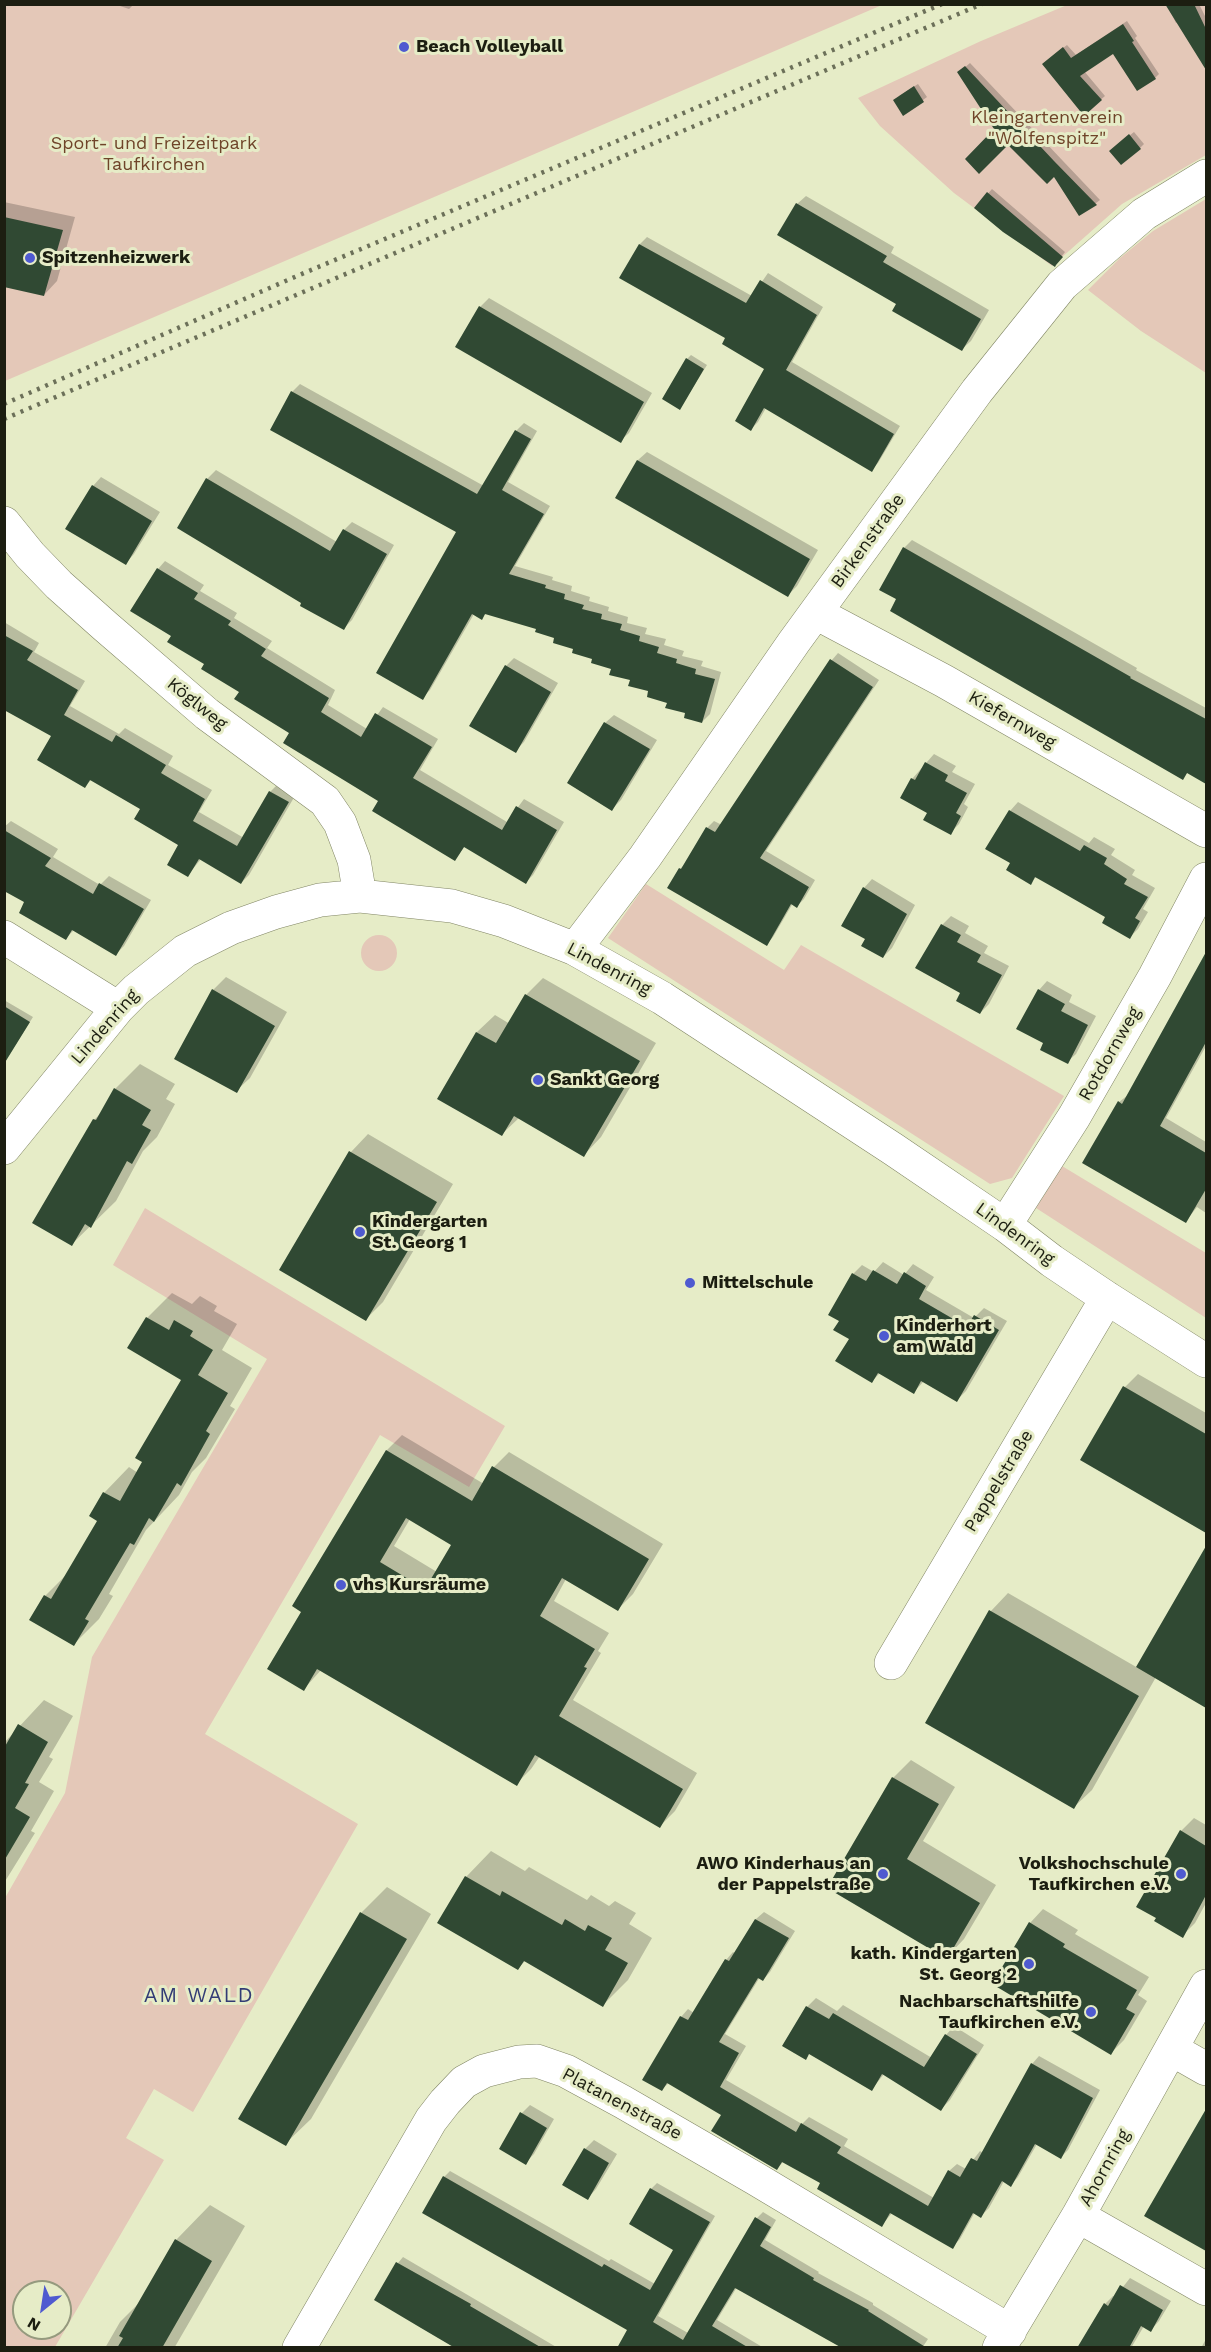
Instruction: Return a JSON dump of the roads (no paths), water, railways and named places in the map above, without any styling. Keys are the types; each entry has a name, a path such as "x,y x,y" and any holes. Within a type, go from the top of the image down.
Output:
{"street":[{"name":"Birkenstraße","path":"575,949 645,857 816,613 977,391 1062,285 1144,214 1206,176"},
{"name":"Köglweg","path":"4,524 59,585 105,626 207,714 325,801 340,824 354,860 360,896"},
{"name":"Kiefernweg","path":"816,613 944,681 1206,831"},
{"name":"Rotdornweg","path":"1005,1225 1074,1117 1155,976 1206,879"},
{"name":"Lindenring","path":"4,1148 118,1008 136,990 185,951 231,928 320,900 360,896 452,906 504,921 575,949 662,998 1005,1225 1107,1298 1206,1361"},
{"path":"4,938 118,1008"},
{"name":"Pappelstraße","path":"891,1663 1107,1298"},
{"name":"Ahornring","path":"1005,2339 1078,2216 1206,1986"},
{"path":"1171,2049 1206,2069"},
{"name":"Platanenstraße","path":"298,2348 431,2120 445,2102 464,2082 484,2071 519,2062 537,2061 566,2071 756,2179 1005,2339"},
{"path":"1078,2216 1206,2289"}],"railway":[{"path":"4,404 297,276 942,4"},
{"path":"4,419 982,4"}],"place":[{"name":"Beach Volleyball","path":"404,47"},
{"name":"Spitzenheizwerk","path":"30,258"},
{"name":"Sankt Georg","path":"538,1080"},
{"name":"Kindergarten St. Georg 1","path":"360,1232"},
{"name":"Mittelschule","path":"690,1283"},
{"name":"Kinderhort am Wald","path":"884,1336"},
{"name":"vhs Kursräume","path":"341,1585"},
{"name":"AWO Kinderhaus an der Pappelstraße","path":"883,1874"},
{"name":"Volkshochschule Taufkirchen e.V.","path":"1181,1874"},
{"name":"kath. Kindergarten St. Georg 2","path":"1029,1964"},
{"name":"Nachbarschaftshilfe Taufkirchen e.V.","path":"1091,2012"}],"district":[{"name":"AM WALD","path":"199,1996"}],"park label":[{"name":"Kleingartenverein \"Wolfenspitz\"","path":"1047,128"},
{"name":"Sport- und Freizeitpark Taufkirchen","path":"154,154"}]}
